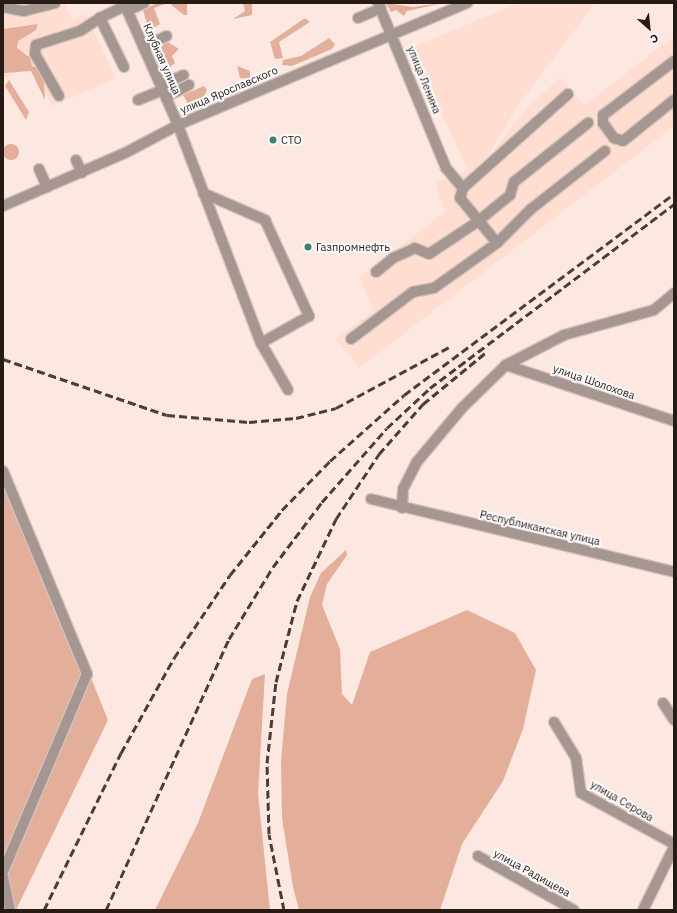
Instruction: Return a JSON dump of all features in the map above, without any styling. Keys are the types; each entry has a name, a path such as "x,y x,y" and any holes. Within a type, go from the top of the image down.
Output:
{"street":[{"path":"3,7 24,11 55,3"},
{"path":"59,96 35,54 36,45 80,31 100,18 125,7 144,3"},
{"name":"улица Ярославского","path":"3,206 82,173 178,125 391,32 467,3"},
{"path":"358,18 379,4"},
{"name":"улица Ленина","path":"379,4 446,168 463,188"},
{"name":"Клубная улица","path":"125,7 178,125 261,343 288,390"},
{"path":"100,18 124,67"},
{"path":"144,47 166,36"},
{"path":"674,61 603,115 603,123 614,138 623,142 674,100"},
{"path":"163,91 184,75"},
{"path":"138,100 163,91 189,85"},
{"path":"497,243 476,222 460,198 463,188 568,94"},
{"path":"376,272 393,258 415,248 429,254 476,222 510,195 514,182 588,123"},
{"path":"352,339 414,292 434,288 497,243 531,209 605,151"},
{"path":"76,160 82,173"},
{"path":"39,169 47,187"},
{"path":"204,194 265,220 309,316 261,343"},
{"path":"402,508 403,489 416,463 462,408 506,365 570,333 654,310 674,293"},
{"name":"улица Шолохова","path":"506,365 674,421"},
{"path":"3,471 87,674 3,872"},
{"name":"Республиканская улица","path":"372,499 402,508 674,572"},
{"path":"663,703 674,720"},
{"name":"улица Серова","path":"554,722 576,758 581,793 674,846"},
{"path":"643,910 674,846"},
{"name":"улица Радищева","path":"478,856 574,910"},
{"path":"3,877 10,910"}],"shaded area":[{"path":"3,3 64,3 72,20 85,14 116,78 52,106 31,65 4,79"},
{"path":"157,3 168,3 154,8 160,24 149,31 143,10"},
{"path":"169,3 187,3 187,15 184,15"},
{"path":"243,3 252,3 252,15 233,19 245,11"},
{"path":"386,3 413,7 443,3 407,11 404,16 396,10 391,12"},
{"path":"519,3 595,3 519,104 485,161 530,105 560,78 585,105 674,36 674,126 359,368 336,339 373,311 360,277 445,212 435,183 468,170 414,54 418,45"},
{"path":"305,18 310,22 279,42 283,58 275,59 270,42"},
{"path":"38,24 36,30 18,41 17,48 30,58 32,66 37,68 44,83 45,100 31,71 3,73 3,29"},
{"path":"329,38 335,44 332,49 292,66 282,65 283,60 301,56"},
{"path":"163,39 179,49 172,56 175,63 170,67 156,47 157,41"},
{"path":"237,66 250,71 250,79 240,78"},
{"path":"9,80 29,112 26,120 5,86"},
{"path":"204,86 207,90 199,105 189,105 183,95"},
{"path":"8,144 14,144 19,149 17,158 14,160 8,160 3,155 3,149"},
{"path":"3,461 108,720 16,910 3,910"},
{"path":"346,550 347,555 327,584 322,605 340,649 342,694 352,705 370,652 467,610 515,633 536,670 523,729 503,781 462,844 440,910 299,910 293,887 282,818 281,761 287,694 310,597 321,573"},
{"path":"265,674 258,794 270,910 155,910 198,823 252,679"}],"railway":[{"path":"44,910 121,753 174,658 230,575 282,510 330,461 404,395 674,194"},
{"path":"106,910 229,639 273,567 322,502 387,428 430,388 674,204"},
{"path":"3,359 167,415 249,422 296,418 336,408 451,346"},
{"path":"284,910 269,834 267,763 276,682 297,601 336,519 379,454 423,404 485,353"}],"place":[{"name":"СТО","path":"273,140"},
{"name":"Газпромнефть","path":"308,247"}]}
